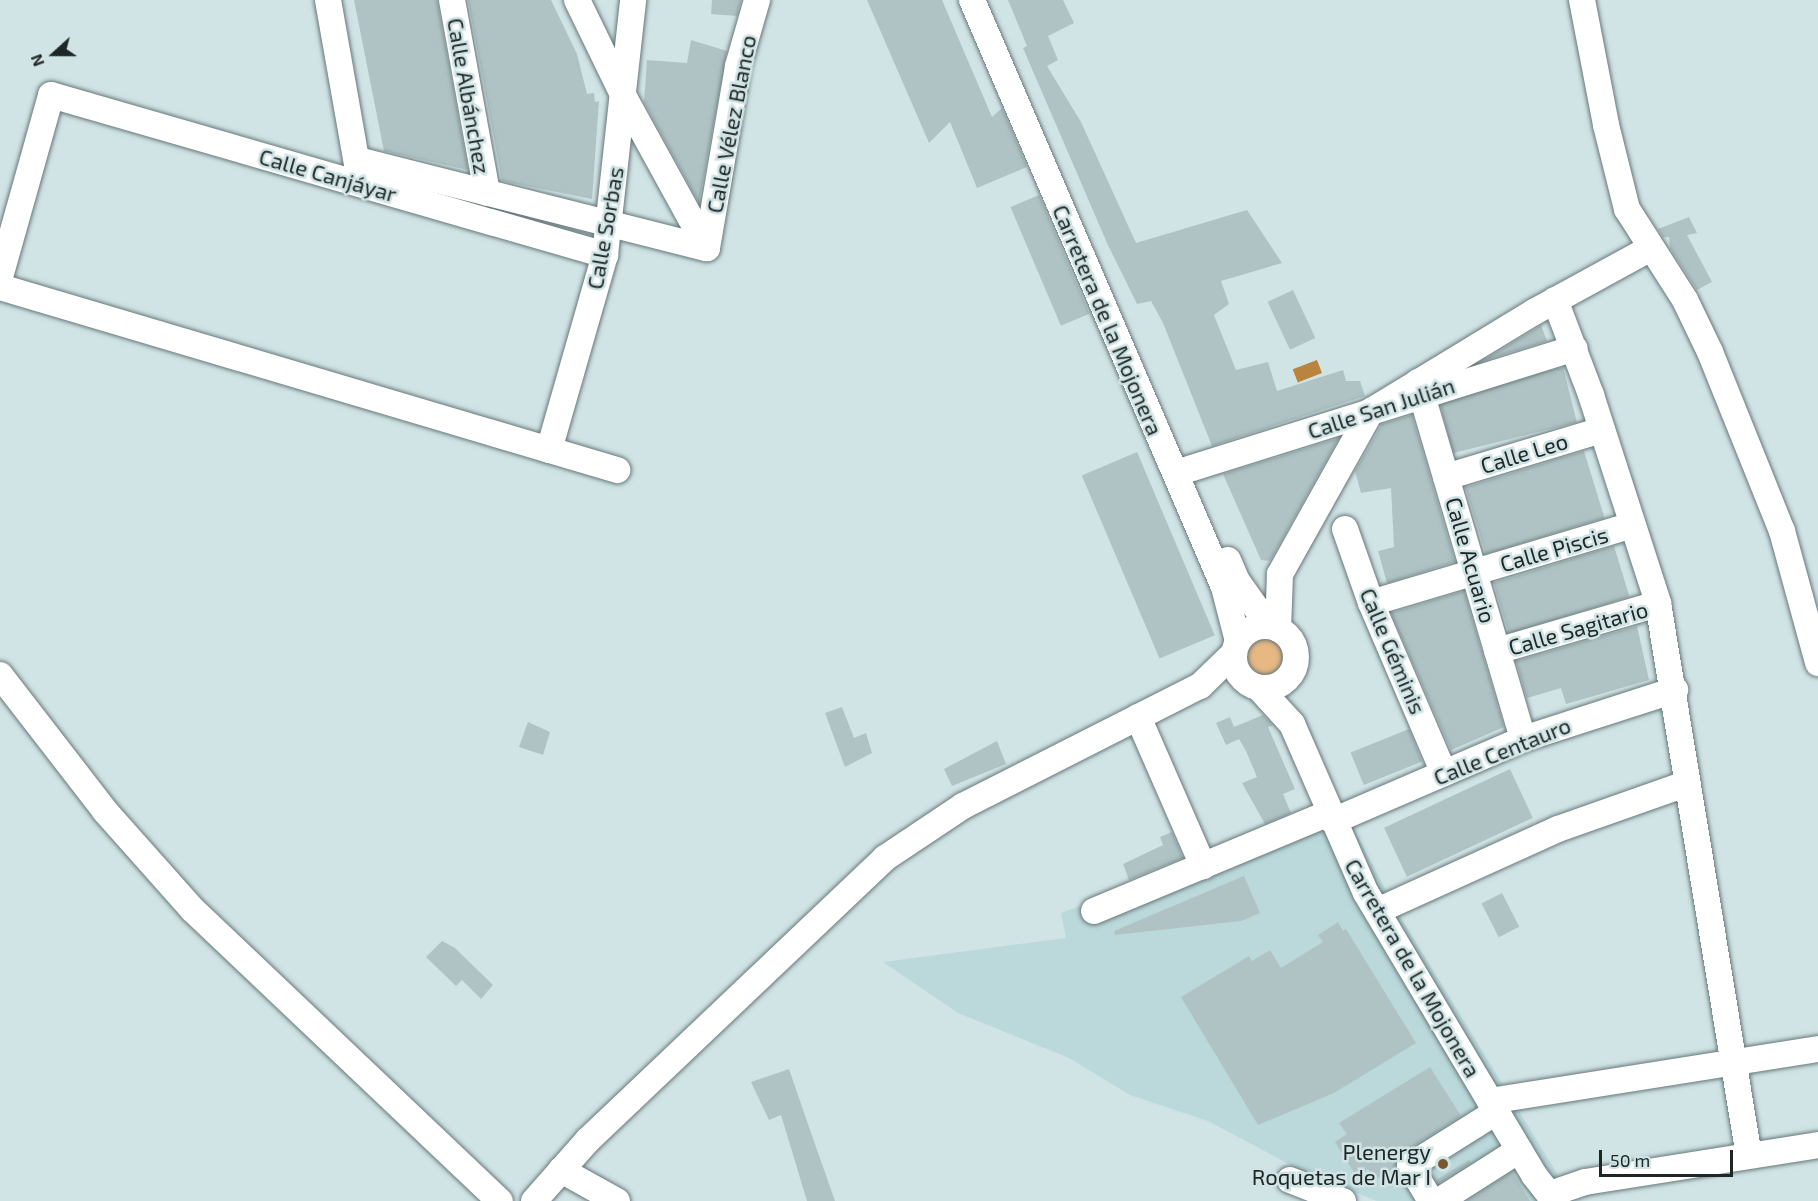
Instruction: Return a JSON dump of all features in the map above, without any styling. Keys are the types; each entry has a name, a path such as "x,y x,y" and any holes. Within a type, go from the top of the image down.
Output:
{"street":[{"path":"328,0 359,173"},
{"name":"Calle Albánchez","path":"452,0 487,192"},
{"name":"Calle Sorbas","path":"549,450 605,255 625,99 633,0"},
{"name":"Calle Vélez Blanco","path":"707,248 738,66 757,0"},
{"name":"Carretera de la Mojonera","path":"972,0 1224,586 1236,647"},
{"name":"Carretera de la Mojonera","path":"990,0 1237,581 1274,627"},
{"path":"1582,0 1620,187 1632,218 1685,300 1705,341 1782,531 1818,663"},
{"path":"588,3 625,99 707,248"},
{"name":"Calle Canjáyar","path":"0,277 51,95 359,173 605,255"},
{"name":"Calle Canjáyar","path":"359,173 487,192 707,248"},
{"path":"1420,388 1555,300 1651,248"},
{"path":"0,287 617,470"},
{"path":"1555,300 1602,430 1658,604 1675,690 1686,784 1749,1156"},
{"name":"Calle San Julián","path":"1189,469 1371,411 1420,388 1574,348"},
{"name":"Calle Acuario","path":"1420,388 1523,739"},
{"path":"1274,627 1280,574 1371,411"},
{"name":"Calle Leo","path":"1446,477 1602,430"},
{"name":"Calle Piscis","path":"1371,603 1633,525"},
{"name":"Calle Géminis","path":"1345,529 1371,603 1444,773"},
{"path":"1237,581 1250,585 1280,574"},
{"name":"Calle Sagitario","path":"1497,651 1658,604"},
{"path":"534,1201 639,1090 885,858 963,806 1200,686 1249,630 1274,627"},
{"path":"1200,686 1278,686 1291,674 1296,656 1294,646 1274,627"},
{"path":"1236,647 1237,672 1255,687"},
{"name":"Carretera de la Mojonera","path":"1291,674 1292,724 1331,817 1377,911 1519,1150 1552,1197"},
{"path":"0,675 105,812 193,910 500,1201"},
{"name":"Carretera de la Mojonera","path":"1255,687 1292,724"},
{"name":"Calle Centauro","path":"1094,911 1203,866 1444,773 1523,739 1675,690"},
{"path":"1138,717 1203,866"},
{"path":"1377,911 1558,829 1686,784"},
{"path":"1431,1201 1410,1166 1493,1106 1818,1049"},
{"path":"1552,1197 1585,1182 1818,1144"},
{"path":"1439,1201 1519,1150"},
{"path":"561,1170 617,1201"},
{"path":"1303,1201 1290,1180 1343,1201"}],"shaded area":[{"path":"1317,360 1322,373 1298,382 1293,369"},
{"path":"1265,637 1280,644 1287,659 1280,674 1265,681 1250,674 1243,659 1250,644"},
{"path":"1339,801 1398,913 1574,1201 1377,1201 1302,1171 1208,1121 1130,1095 1069,1058 958,1013 883,962 1066,938 1061,913 1190,865"}],"building":[{"path":"354,0 437,0 468,170 384,151"},
{"path":"468,0 551,0 577,54 587,94 594,93 595,102 599,101 592,199 502,181"},
{"path":"712,0 741,0 737,16 711,14"},
{"path":"867,0 942,0 992,117 1002,108 1027,167 977,188 950,122 929,143"},
{"path":"1008,0 1063,0 1074,23 1048,36 1058,60 1047,66 1081,122 1136,243 1247,210 1282,263 1221,281 1229,304 1214,315 1236,370 1268,362 1277,391 1343,370 1346,381 1360,381 1365,396 1212,446 1163,323 1151,301 1137,304 1107,243 1023,48 1027,46"},
{"path":"691,40 727,51 699,203 644,102 647,60 687,63"},
{"path":"1039,195 1089,314 1061,326 1010,207"},
{"path":"1689,217 1697,233 1687,235 1712,282 1697,290 1670,248 1669,237 1663,237 1658,229"},
{"path":"1293,290 1315,338 1290,350 1268,302"},
{"path":"1540,326 1547,341 1482,361"},
{"path":"1563,367 1577,422 1453,453 1439,398"},
{"path":"1412,415 1455,562 1387,583 1378,551 1394,547 1391,488 1361,493 1355,471 1382,424"},
{"path":"1339,438 1270,561 1261,560 1223,474"},
{"path":"1584,451 1604,518 1486,554 1465,487"},
{"path":"1137,452 1215,635 1160,659 1082,475"},
{"path":"1614,546 1629,597 1509,634 1494,583"},
{"path":"1464,591 1504,727 1451,750 1391,613"},
{"path":"1637,626 1649,680 1566,704 1561,688 1527,698 1516,661"},
{"path":"842,707 854,738 866,733 872,753 845,767 825,713"},
{"path":"1263,715 1273,725 1268,727 1295,789 1283,794 1291,813 1265,824 1242,783 1257,777 1246,751 1239,739 1226,745 1216,723 1230,717 1234,727"},
{"path":"528,722 550,732 543,755 519,747"},
{"path":"1409,729 1422,761 1364,785 1351,753"},
{"path":"997,741 1006,764 952,786 944,769"},
{"path":"1510,769 1533,818 1407,877 1384,828"},
{"path":"1172,832 1183,858 1129,880 1123,864 1163,845 1160,837"},
{"path":"1244,876 1260,913 1241,921 1115,935 1114,931"},
{"path":"1502,893 1519,927 1499,937 1482,903"},
{"path":"1338,922 1343,931 1346,929 1416,1043 1334,1093 1258,1125 1181,997 1249,956 1252,961 1270,950 1281,968 1323,942 1318,935"},
{"path":"442,941 455,948 493,985 481,999 462,980 456,986 426,957"},
{"path":"1430,1067 1461,1116 1402,1153 1395,1167 1375,1180 1368,1169 1356,1176 1335,1142 1347,1134 1339,1123"},
{"path":"789,1069 835,1201 807,1201 781,1115 769,1120 751,1082"},
{"path":"1469,1160 1471,1163 1438,1184 1436,1180"},
{"path":"1512,1172 1530,1201 1467,1201"}],"place":[{"name":"Plenergy Roquetas de Mar I","path":"1443,1164"}]}
